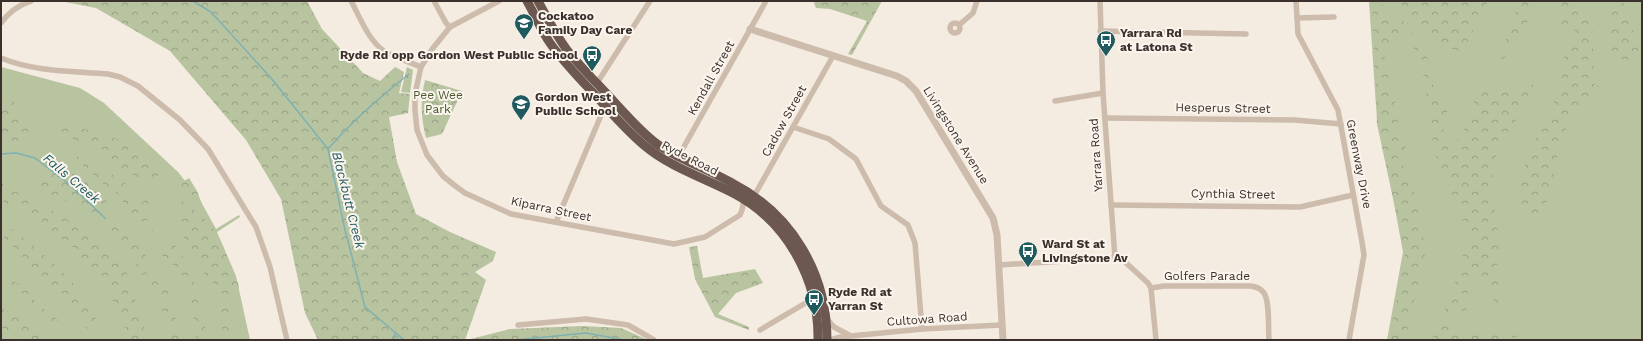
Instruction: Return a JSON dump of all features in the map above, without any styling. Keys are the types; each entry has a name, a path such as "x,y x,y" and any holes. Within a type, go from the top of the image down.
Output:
{"highway":[{"name":"Ryde Road","path":"527,1 545,35 555,50 605,106 645,146 674,165 744,199 766,217 786,239 804,270 814,298 818,320 818,340"},
{"name":"Ryde Road","path":"538,1 566,49 596,83 651,139 662,147 731,182 754,196 786,224 801,245 817,280 826,318 828,340"}],"street":[{"path":"1,23 12,10 31,1"},
{"path":"351,1 367,31 378,46 384,51 421,67"},
{"path":"434,1 450,28"},
{"name":"Kiparra Street","path":"499,1 450,28 433,48 421,67 414,102 417,130 427,155 443,176 465,192 511,214 674,244 705,238 740,214 744,199"},
{"path":"596,83 650,1"},
{"name":"Kendall Street","path":"674,165 766,1"},
{"path":"959,25 973,13 977,1"},
{"name":"Yarrara Road","path":"1100,1 1103,93 1115,258"},
{"name":"Greenway Drive","path":"1296,1 1298,34 1338,110 1364,255 1349,340"},
{"path":"1297,18 1334,17"},
{"name":"Livingstone Avenue","path":"750,29 903,79 916,91 991,212 995,224 999,265 1003,340"},
{"path":"1100,31 1246,34"},
{"name":"Cadow Street","path":"754,196 833,56"},
{"path":"1,58 13,63 36,68 120,76 138,86 193,132 208,149 256,227 270,267 287,340"},
{"path":"1055,101 1103,93"},
{"path":"556,222 605,106"},
{"name":"Hesperus Street","path":"1105,118 1295,120 1340,124"},
{"path":"793,126 830,139 856,160 881,206 908,226 915,243 922,329"},
{"name":"Cynthia Street","path":"1111,205 1300,207 1353,195"},
{"path":"999,265 1115,258 1124,261 1148,283 1151,288"},
{"name":"Golfers Parade","path":"1156,340 1151,288 1164,286 1251,286 1259,288 1264,292 1267,298 1269,340"},
{"path":"760,330 814,298"},
{"name":"Cultowa Road","path":"826,318 834,327 846,334 854,336"},
{"path":"518,325 586,319 628,325 654,340"},
{"name":"Cultowa Road","path":"828,340 922,329 1001,325"}],"green space":[{"path":"60,1 307,1 322,29 363,73 380,81 395,67 404,72 399,93 410,94 408,113 389,117 397,162 416,214 450,232 496,252 493,261 475,272 486,280 465,340 318,340 305,313 281,199 246,140 170,51 96,8"},
{"path":"816,1 882,1 852,55 848,54 867,21 830,9 816,8 814,3"},
{"path":"1369,1 1642,1 1642,340 1387,340 1403,252 1376,106"},
{"path":"1372,1 1381,1 1388,13 1409,24 1412,32 1422,43 1431,69 1434,94 1441,101 1447,111 1447,123 1441,135 1446,146 1457,141 1469,119 1475,97 1488,87 1519,92 1530,83 1534,85 1534,93 1520,113 1495,159 1491,190 1498,229 1490,237 1496,241 1503,261 1494,268 1502,292 1504,305 1499,306 1496,304 1481,278 1474,275 1469,281 1468,285 1470,308 1448,317 1454,335 1473,331 1517,330 1524,334 1505,340 1432,340 1451,296 1469,236 1434,151 1424,77 1412,43 1406,37 1399,34 1391,40 1387,47 1384,60 1395,102 1399,134 1406,148 1405,155 1400,150 1396,152 1396,155 1410,175 1426,250 1405,340 1389,340 1405,254 1377,124"},
{"path":"1399,1 1488,1 1464,49 1460,51 1443,44 1426,31"},
{"path":"1519,1 1533,1 1529,19 1509,54 1502,60 1499,58 1499,55 1504,45"},
{"path":"1561,1 1579,1 1577,12 1585,12 1592,19 1594,84 1603,88 1596,101 1579,107 1561,139 1549,197 1540,218 1523,214 1520,200 1521,185 1529,154 1557,96 1559,87 1556,80 1572,34 1579,23 1576,20 1572,20 1563,31 1559,32 1562,13"},
{"path":"1610,1 1623,1 1634,29 1632,34 1629,35 1628,39 1636,45 1640,53 1639,61 1614,59 1611,57 1612,45 1609,23"},
{"path":"1,67 80,88 104,103 178,172 200,200 216,229 239,215 240,217 217,232 236,276 250,340 1,340"},
{"path":"407,67 413,70 410,93 401,92"},
{"name":"Pee Wee Park","path":"425,80 462,91 442,134 426,138 422,109 422,95"},
{"path":"1,96 13,100 28,129 31,141 30,146 19,144 1,135"},
{"path":"59,121 117,139 132,150 135,148 143,150 145,156 141,160 147,164 165,169 153,180 146,182 100,158 97,154 97,147 92,144 75,140 64,134 55,126"},
{"path":"80,154 84,155 126,184 136,202 143,202 148,196 153,204 148,215 147,223 154,232 147,232 135,227 132,221 134,218 133,214 126,215 124,203 114,190 104,184 77,160 77,156"},
{"path":"57,166 81,178 103,197 111,212 107,219 100,217 82,206 54,198 42,190 39,184 39,177"},
{"path":"189,178 197,191 205,212 189,201 180,189 179,184"},
{"path":"1,183 38,205 49,208 112,249 123,262 148,340 130,340 121,315 103,284 71,245 1,200"},
{"path":"180,200 187,204 210,224 222,244 239,286 237,296 232,298 232,340 223,340 219,288 214,283 209,282 180,231 181,218 176,206"},
{"path":"1,221 27,240 64,273 89,302 91,306 90,310 98,324 96,329 88,329 85,326 1,234"},
{"path":"120,223 123,228 121,230 129,235 128,237 130,237 132,241 137,244 139,249 146,255 145,256 151,263 150,265 159,275 166,288 170,296 168,298 173,305 170,312 167,314 163,312 162,309 161,310 161,303 159,303 159,300 155,298 157,296 147,273 143,275 143,267 137,267 133,252 132,256 130,257 129,252 127,253 124,251 125,249 121,247 121,243 115,238 115,233 110,229 111,226"},
{"path":"166,243 174,244 191,269 208,340 197,340 191,304 183,278 177,268 158,250 159,246"},
{"path":"697,246 703,278 755,269 763,283 736,293 718,314 749,327 749,330 715,317 695,279 689,247"},
{"path":"1,275 30,290 31,295 37,303 58,320 58,323 54,324 49,318 44,317 44,313 25,301 25,298 2,288"},
{"path":"1,308 36,327 47,340 23,340 1,327"},
{"path":"168,317 176,318 178,326 177,332 180,334 181,340 169,340 170,323"},
{"path":"582,326 621,328 648,340 467,340 510,329"}],"waterway":[{"name":"Blackbutt Creek","path":"193,1 211,12 271,78 328,149 345,230 365,307 404,340"},
{"path":"328,149 367,109 409,74"},
{"name":"Falls Creek","path":"1,154 16,153 35,158 69,184 105,218"},
{"name":"Blackbutt Creek","path":"515,340 586,333 624,340"},
{"name":"Blackbutt Creek","path":"394,340 395,334"}],"place":[{"name":"Cockatoo Family Day Care","path":"524,40"},
{"name":"Yarrara Rd at Latona St","path":"1106,57"},
{"name":"Ryde Rd opp Gordon West Public School","path":"592,72"},
{"name":"Gordon West Public School","path":"521,121"},
{"name":"Ward St at Livingstone Av","path":"1028,268"},
{"name":"Ryde Rd at Yarran St","path":"814,316"}]}
